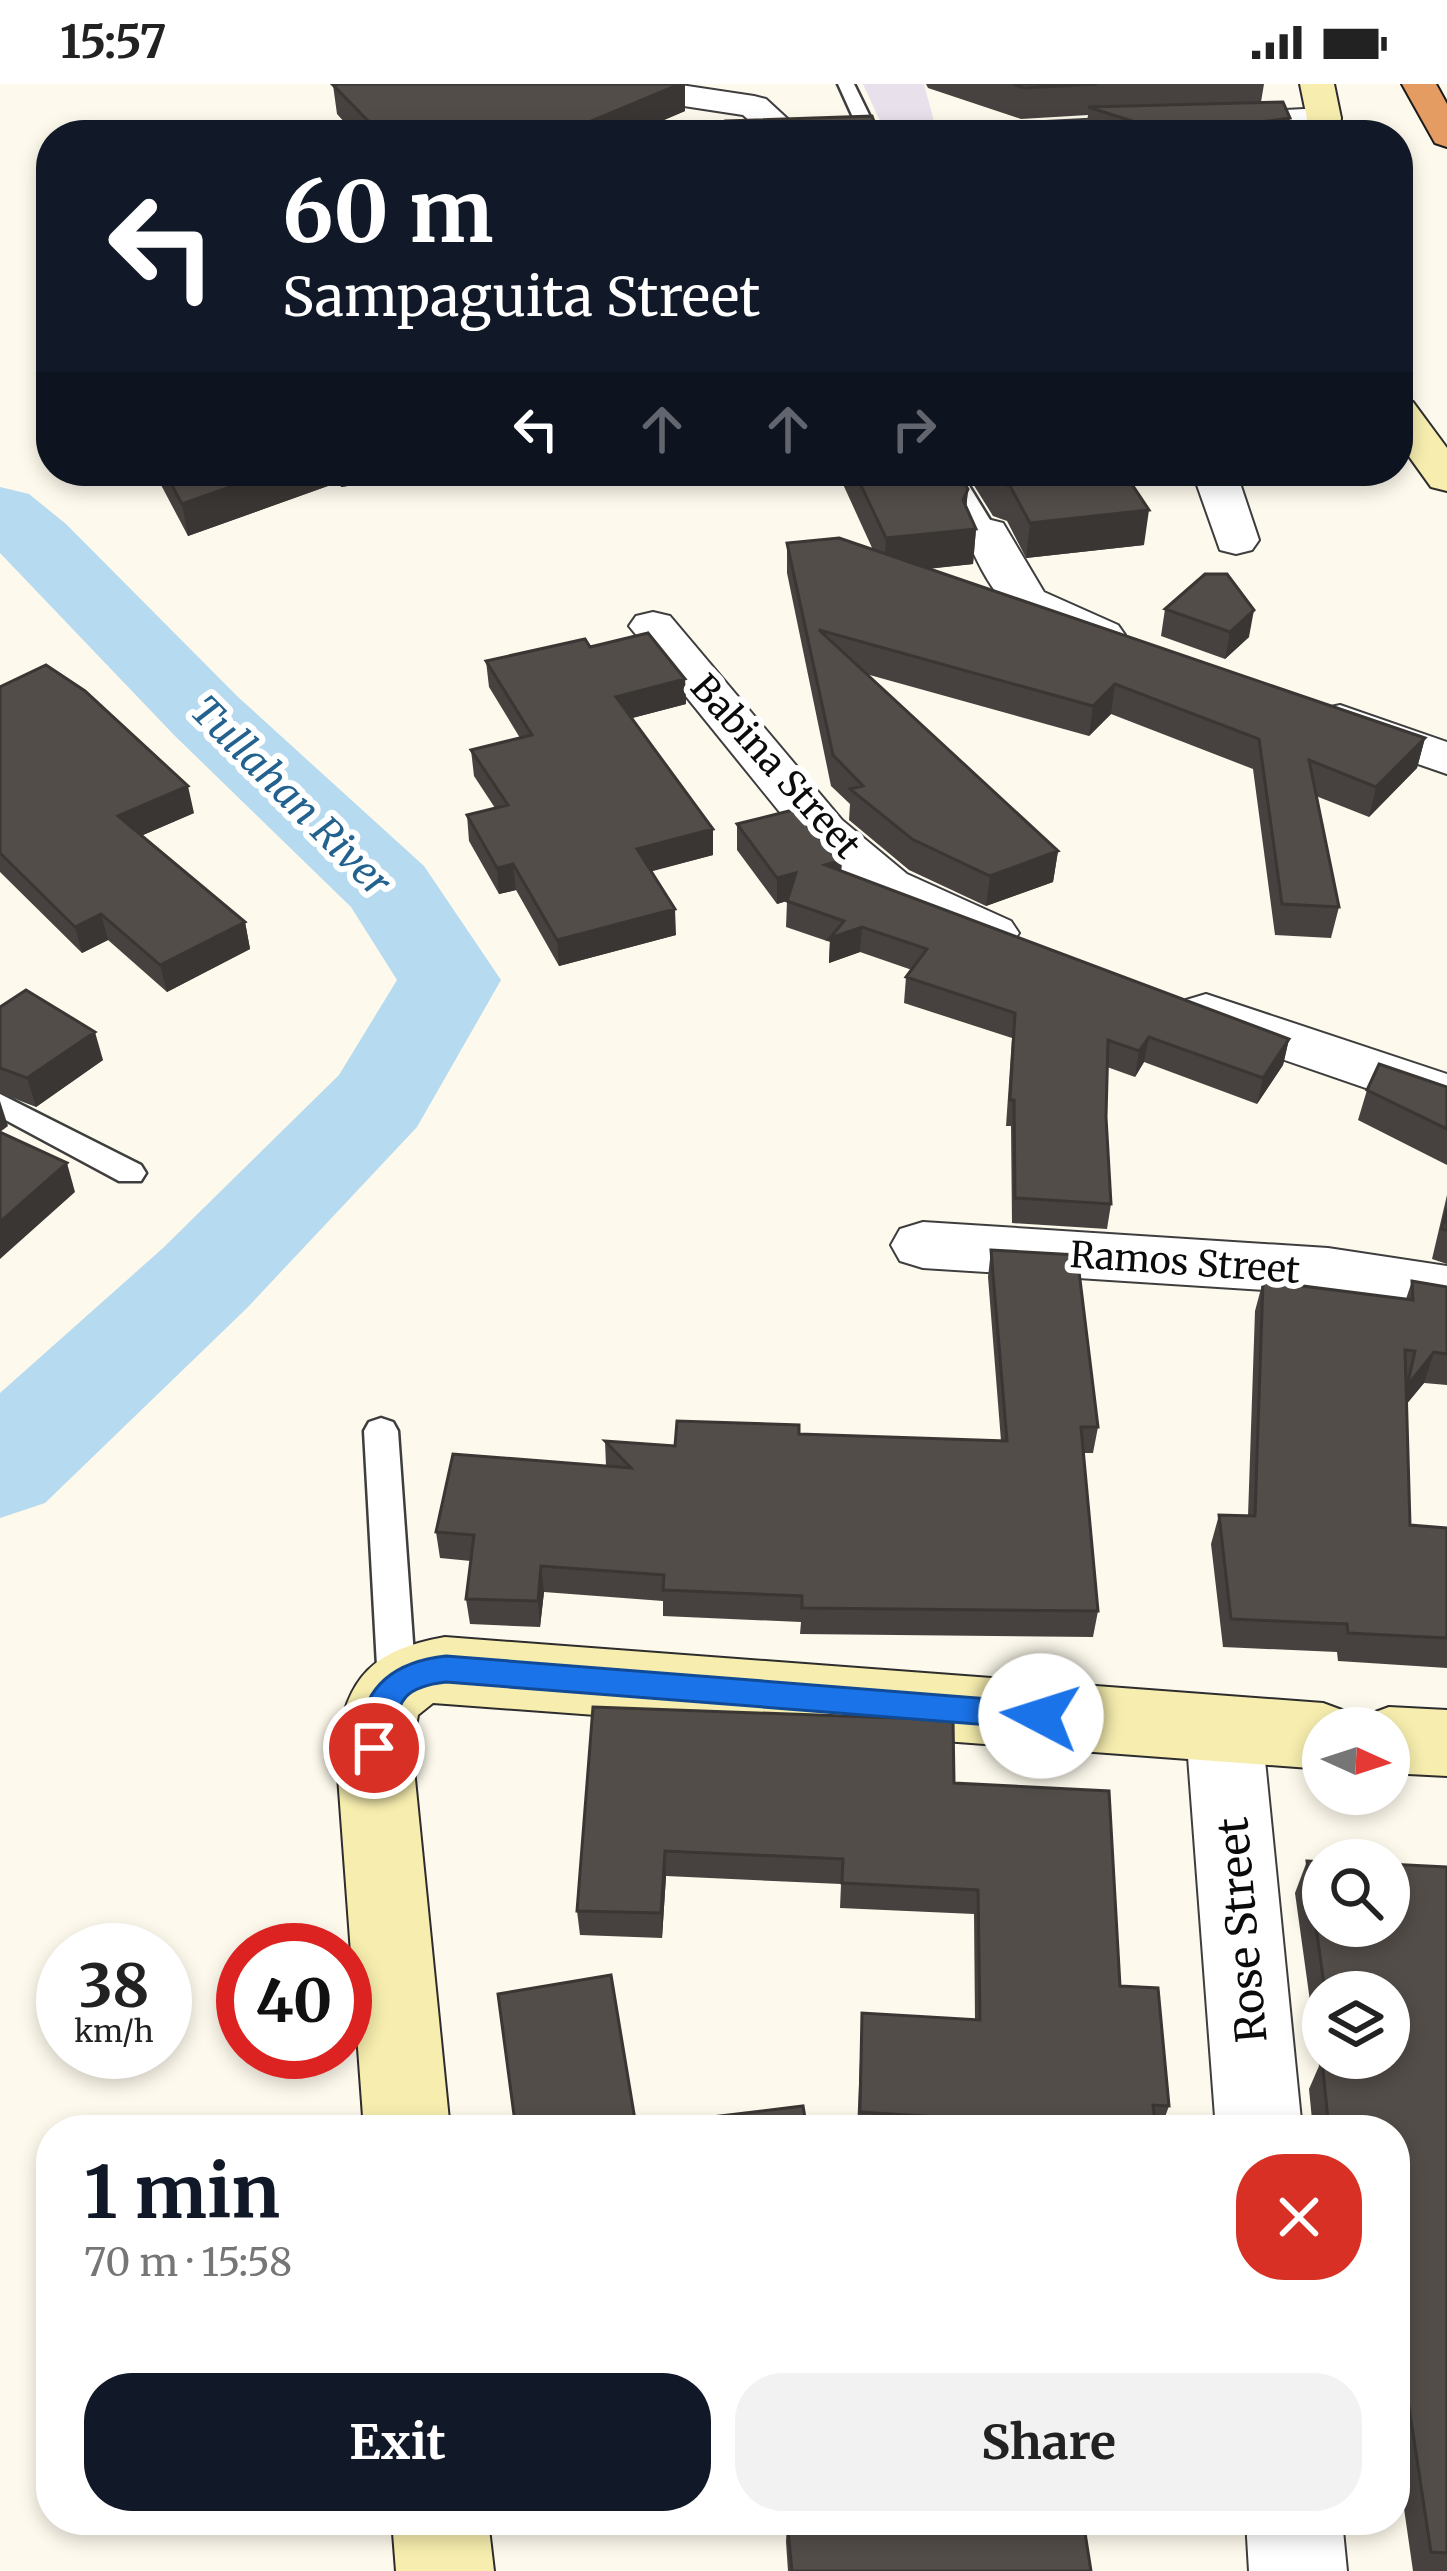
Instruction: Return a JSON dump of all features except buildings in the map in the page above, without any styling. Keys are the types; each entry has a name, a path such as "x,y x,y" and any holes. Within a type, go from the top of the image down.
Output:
{"highway":[{"path":"1419,84 1447,136"}],"street":[{"path":"605,84 754,106 770,120"},
{"path":"1102,120 1167,110 1321,112"},
{"path":"1413,432 1447,478"},
{"path":"1219,486 1236,539"},
{"path":"987,532 1017,597 1044,615 1133,647"},
{"name":"Babina Street","path":"653,626 823,831 888,886 960,921 1046,954"},
{"path":"1290,703 1447,759"},
{"path":"1154,994 1447,1096"},
{"name":"Ramos Street","path":"922,1245 1328,1270 1447,1290"},
{"path":"406,2115 374,1748 378,1712 397,1684 422,1672 446,1669 1302,1735"},
{"name":"Rose Street","path":"1224,1730 1258,2115"},
{"path":"1410,1741 1447,1743"},
{"path":"441,2535 445,2571"},
{"path":"1295,2535 1298,2571"}],"lane":[{"path":"846,84 863,120"},
{"path":"958,486 987,532"},
{"path":"0,1104 130,1174"},
{"path":"380,1431 397,1684"}],"shaded area":[{"path":"863,84 924,84 934,120 880,120"}],"waterway":[{"name":"Tullahan River","path":"0,511 37,542 206,716 389,888 449,980 378,1101 205,1278 0,1468"}],"route":[{"path":"374,1748 378,1712 397,1684 422,1672 446,1669 1041,1716"}]}
